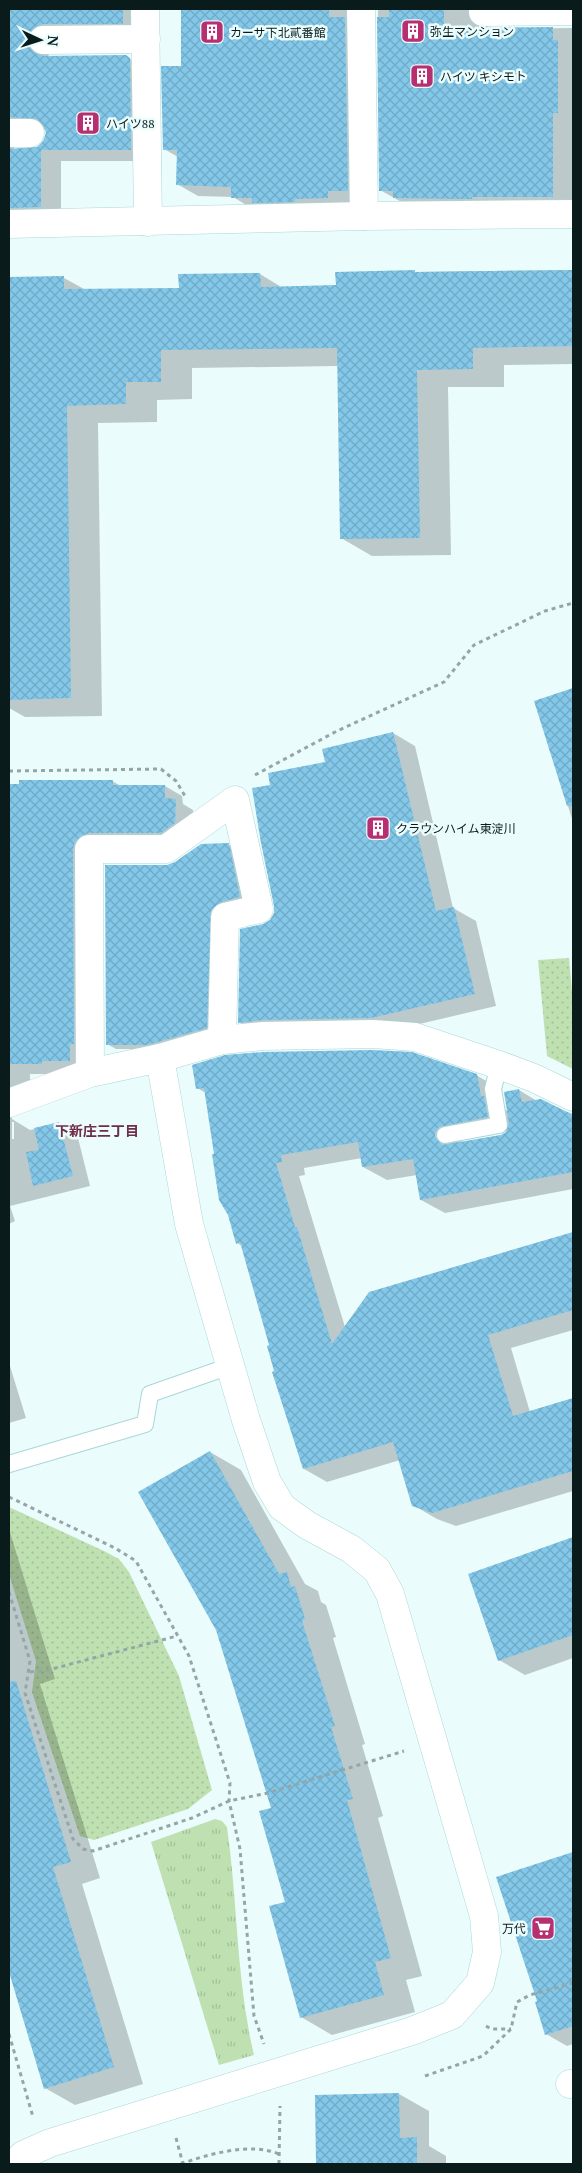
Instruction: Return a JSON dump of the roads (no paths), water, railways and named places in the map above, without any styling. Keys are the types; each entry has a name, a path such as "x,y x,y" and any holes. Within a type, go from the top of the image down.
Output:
{"street":[{"path":"145,9 148,222"},
{"path":"361,9 364,216"},
{"path":"483,12 573,11"},
{"path":"43,40 146,39"},
{"path":"9,224 364,216 573,214"},
{"path":"90,1073 89,849 166,849 235,800 259,909 225,917 222,1040"},
{"path":"9,1103 90,1073 160,1058 222,1040 263,1036 373,1034 415,1037 534,1078 573,1097"},
{"path":"16,2164 23,2155 42,2146 412,2031 452,2015 480,1983 486,1952 484,1916 390,1594 377,1570 351,1549 307,1525 282,1507 267,1482 246,1420 188,1224 160,1058"}],"lane":[{"path":"445,1135 499,1125 493,1088 499,1065"},
{"path":"9,1464 145,1424 150,1394 230,1366"}],"place":[{"name":"弥生マンション","path":"413,31"},
{"name":"カーサ下北貳番館","path":"212,32"},
{"name":"ハイツ キシモト","path":"422,76"},
{"name":"ハイツ88","path":"88,123"},
{"name":"クラウンハイム東淀川","path":"378,828"},
{"name":"万代","path":"543,1928"}],"district":[{"name":"下新庄三丁目","path":"97,1130"}]}
